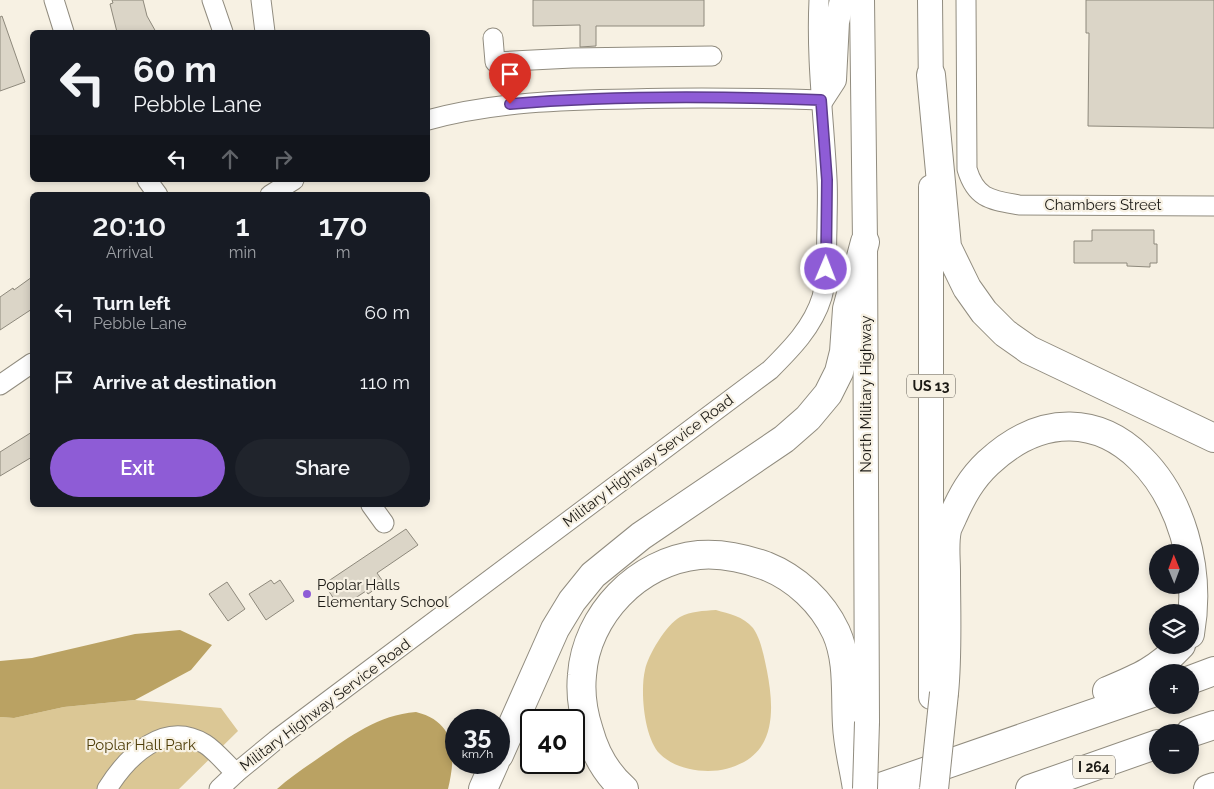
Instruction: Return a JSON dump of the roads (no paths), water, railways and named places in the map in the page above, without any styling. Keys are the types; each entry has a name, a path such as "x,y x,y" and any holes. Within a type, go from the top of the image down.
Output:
{"highway":[{"path":"931,75 947,247 967,288 984,312 1005,333 1028,350 1214,438"},
{"path":"510,730 555,629 572,601 593,575 641,536 784,439 808,418 828,394 840,372 844,352 847,310 865,242"},
{"path":"933,789 946,530 963,493 978,473 996,456 1024,439 1036,434 1078,427 1106,430 1145,446 1181,476 1194,496"},
{"path":"1199,619 1207,596 1211,568 1210,540 1205,522"},
{"path":"624,789 605,766 593,745 584,717 581,693 586,651 595,629 607,608 638,578 676,560 699,555 722,555 746,559 777,571 798,584 812,597 827,616 837,633 845,660 857,725 857,789"},
{"path":"983,751 1090,698 1139,678 1167,660 1173,654"},
{"path":"1199,677 1214,672"},
{"path":"864,789 885,785 1149,694"},
{"path":"1199,730 1214,725"},
{"name":"I 264","path":"1030,789 1149,747"},
{"path":"483,789 490,774"},
{"path":"1208,789 1214,787"}],"main road":[{"path":"821,100 834,80 837,22 842,0"},
{"name":"North Military Highway","path":"862,0 865,242 857,725 864,789"},
{"name":"US 13","path":"930,0 938,695"}],"street":[{"path":"54,0 63,30"},
{"path":"212,0 222,30"},
{"path":"261,0 264,30"},
{"name":"Military Highway Service Road","path":"219,789 276,740 770,370 794,346 810,325 822,297 825,282 827,180 821,100 818,0"},
{"name":"Chambers Street","path":"966,0 967,169 971,182 980,194 992,200 1019,204 1214,206"},
{"path":"493,38 496,62 582,58 712,56"},
{"path":"430,119 448,114 510,104 553,100 733,97 821,100"},
{"path":"275,192 291,182"},
{"path":"0,385 30,364"},
{"path":"372,507 384,523"},
{"path":"108,789 132,758 149,744 163,737 191,738 205,744 236,773"}],"place":[{"name":"Poplar Halls Elementary School","path":"307,594"}],"park label":[{"name":"Poplar Hall Park","path":"141,745"}]}
